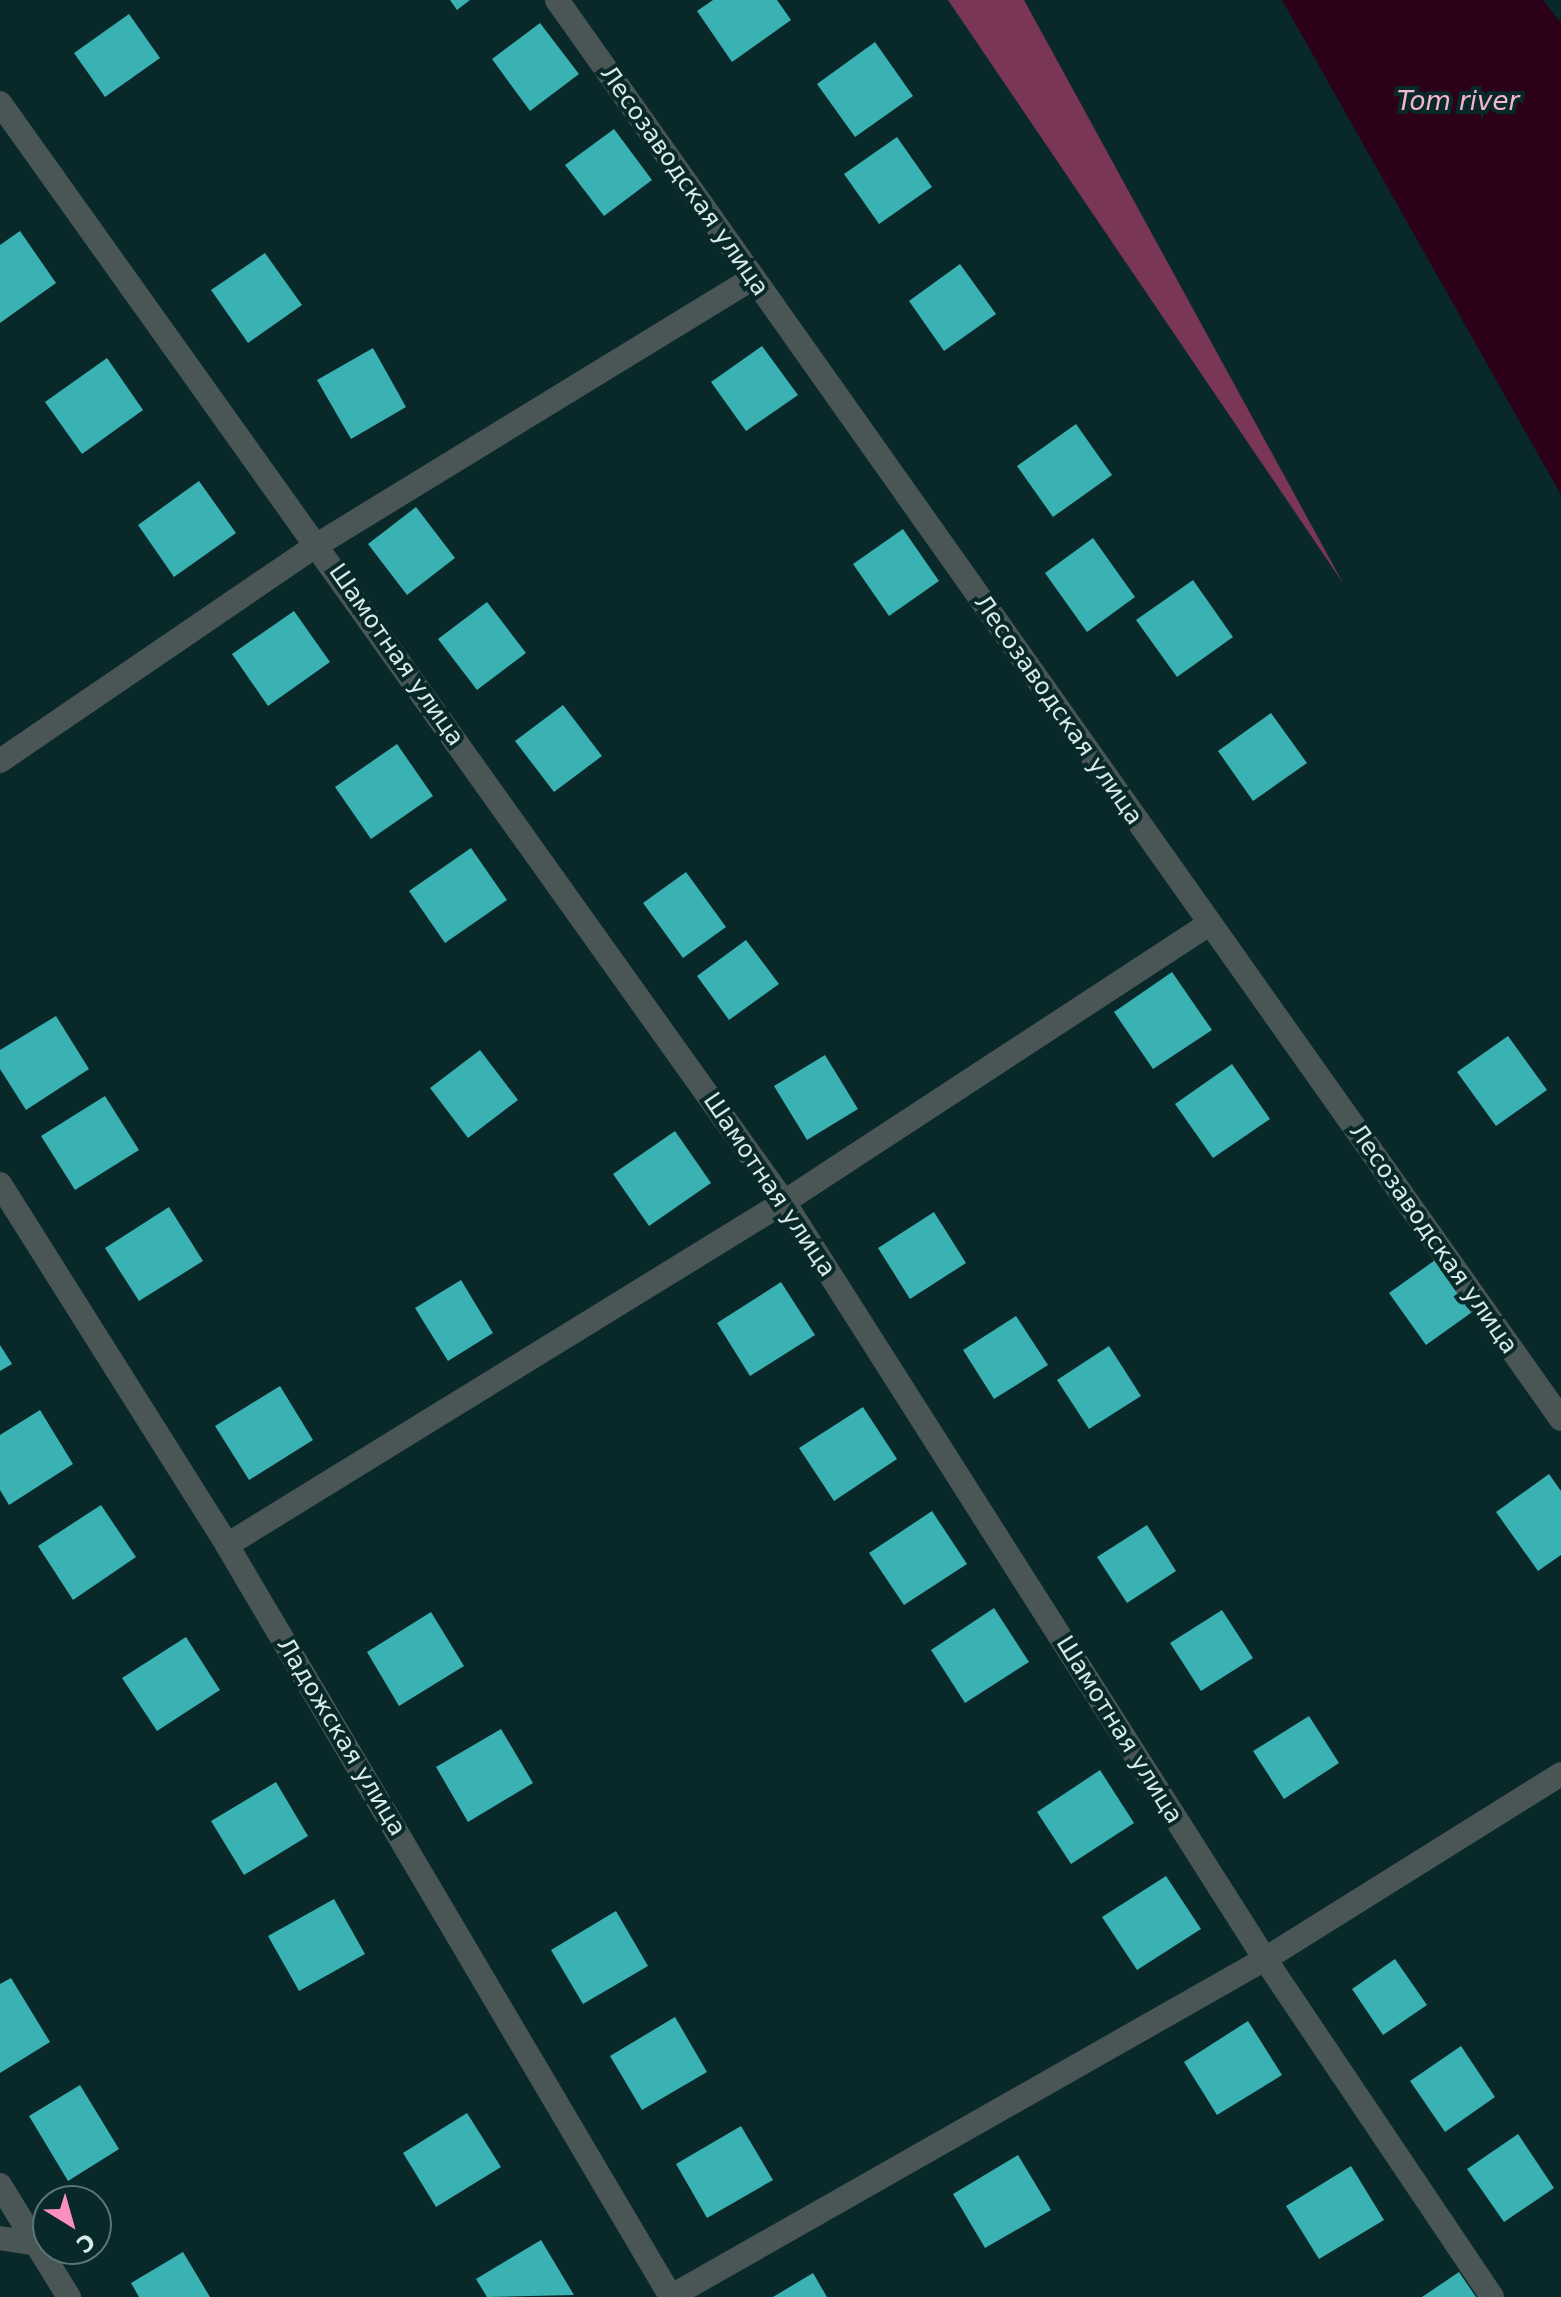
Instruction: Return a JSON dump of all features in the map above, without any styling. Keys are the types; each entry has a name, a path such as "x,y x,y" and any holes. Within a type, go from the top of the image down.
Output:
{"street":[{"name":"Лесозаводская улица","path":"557,0 1561,1419"},
{"name":"Шамотная улица","path":"0,103 784,1202 1265,1959 1492,2297"},
{"path":"0,761 317,545 753,278"},
{"path":"227,1545 784,1202 1209,924"},
{"name":"Ладожская улица","path":"0,1184 227,1545 671,2297"},
{"path":"671,2297 1265,1959 1561,1774"},
{"path":"0,2185 32,2237"},
{"path":"0,2238 32,2243"},
{"path":"49,2265 69,2297"}],"shaded area":[{"path":"948,0 1024,0 1343,583"}],"water":[{"name":"Tom river","path":"1282,0 1543,0 1561,23 1561,495"}],"building":[{"path":"450,0 470,0 457,10"},
{"path":"713,0 777,0 791,20 732,62 697,11"},
{"path":"129,14 160,58 105,97 74,53"},
{"path":"540,23 579,74 530,111 492,59"},
{"path":"875,42 913,96 855,137 817,84"},
{"path":"614,129 652,180 604,216 565,165"},
{"path":"897,137 932,187 879,224 844,174"},
{"path":"20,231 56,283 0,323 0,245"},
{"path":"265,253 302,305 248,343 211,290"},
{"path":"960,264 996,314 944,351 909,301"},
{"path":"762,346 798,395 746,431 711,382"},
{"path":"373,348 406,407 351,439 317,380"},
{"path":"107,358 143,410 82,454 45,402"},
{"path":"1076,424 1112,475 1053,517 1017,466"},
{"path":"199,481 236,533 174,577 138,525"},
{"path":"416,507 455,558 407,595 368,544"},
{"path":"903,529 939,581 889,616 853,564"},
{"path":"1093,538 1135,597 1087,632 1045,573"},
{"path":"1193,580 1233,637 1177,677 1136,620"},
{"path":"487,602 526,653 477,690 438,639"},
{"path":"294,611 330,662 268,706 232,654"},
{"path":"563,705 602,756 554,792 515,741"},
{"path":"1271,713 1307,763 1253,801 1218,751"},
{"path":"397,744 433,796 371,839 335,787"},
{"path":"471,848 507,900 445,943 409,891"},
{"path":"686,872 726,927 683,958 643,903"},
{"path":"746,940 779,984 729,1020 697,976"},
{"path":"1172,972 1212,1030 1153,1069 1114,1012"},
{"path":"56,1016 89,1069 26,1110 0,1069 0,1050"},
{"path":"1508,1036 1547,1090 1496,1126 1457,1072"},
{"path":"480,1050 518,1100 468,1138 430,1088"},
{"path":"825,1055 858,1109 807,1140 774,1086"},
{"path":"1232,1064 1270,1119 1213,1158 1175,1104"},
{"path":"105,1096 139,1150 75,1190 41,1136"},
{"path":"675,1131 711,1183 649,1226 613,1174"},
{"path":"169,1207 203,1261 139,1301 105,1248"},
{"path":"934,1212 966,1263 910,1299 878,1248"},
{"path":"1438,1258 1475,1310 1426,1345 1389,1293"},
{"path":"461,1280 493,1333 448,1361 415,1308"},
{"path":"781,1282 815,1335 750,1376 717,1323"},
{"path":"1016,1316 1048,1365 994,1399 963,1350"},
{"path":"0,1345 12,1364 0,1371"},
{"path":"1109,1346 1141,1396 1089,1429 1057,1380"},
{"path":"280,1386 313,1440 249,1480 215,1426"},
{"path":"863,1407 897,1459 834,1501 799,1448"},
{"path":"40,1410 73,1464 9,1505 0,1490 0,1435"},
{"path":"1549,1474 1561,1491 1561,1555 1538,1571 1496,1512"},
{"path":"101,1505 136,1557 73,1600 38,1546"},
{"path":"932,1511 967,1564 904,1605 869,1553"},
{"path":"1147,1525 1176,1571 1127,1603 1097,1557"},
{"path":"994,1608 1029,1662 965,1703 931,1650"},
{"path":"1222,1610 1253,1658 1201,1691 1170,1643"},
{"path":"431,1612 464,1666 399,1706 367,1652"},
{"path":"186,1637 220,1690 157,1731 122,1678"},
{"path":"1309,1716 1339,1763 1284,1799 1253,1751"},
{"path":"501,1729 533,1783 468,1822 436,1767"},
{"path":"1100,1770 1134,1823 1071,1864 1037,1812"},
{"path":"276,1782 308,1836 244,1875 211,1821"},
{"path":"1166,1876 1201,1929 1137,1970 1102,1917"},
{"path":"334,1899 365,1954 299,1991 268,1936"},
{"path":"616,1911 648,1966 583,2004 551,1950"},
{"path":"1395,1959 1427,2005 1383,2035 1352,1989"},
{"path":"11,1978 50,2042 0,2073 0,1984"},
{"path":"675,2017 707,2072 642,2110 610,2056"},
{"path":"1248,2021 1282,2075 1217,2115 1184,2062"},
{"path":"1461,2046 1495,2097 1445,2132 1410,2081"},
{"path":"80,2085 119,2149 68,2181 29,2116"},
{"path":"467,2113 501,2167 436,2207 403,2153"},
{"path":"741,2126 773,2180 707,2218 676,2164"},
{"path":"1518,2134 1554,2188 1504,2222 1467,2169"},
{"path":"1018,2155 1051,2210 985,2248 953,2194"},
{"path":"1351,2166 1384,2220 1319,2259 1286,2206"},
{"path":"541,2240 574,2295 487,2297 476,2279"},
{"path":"183,2252 210,2297 139,2297 131,2283"},
{"path":"1459,2272 1476,2297 1422,2297"},
{"path":"813,2273 827,2297 773,2297"}]}
